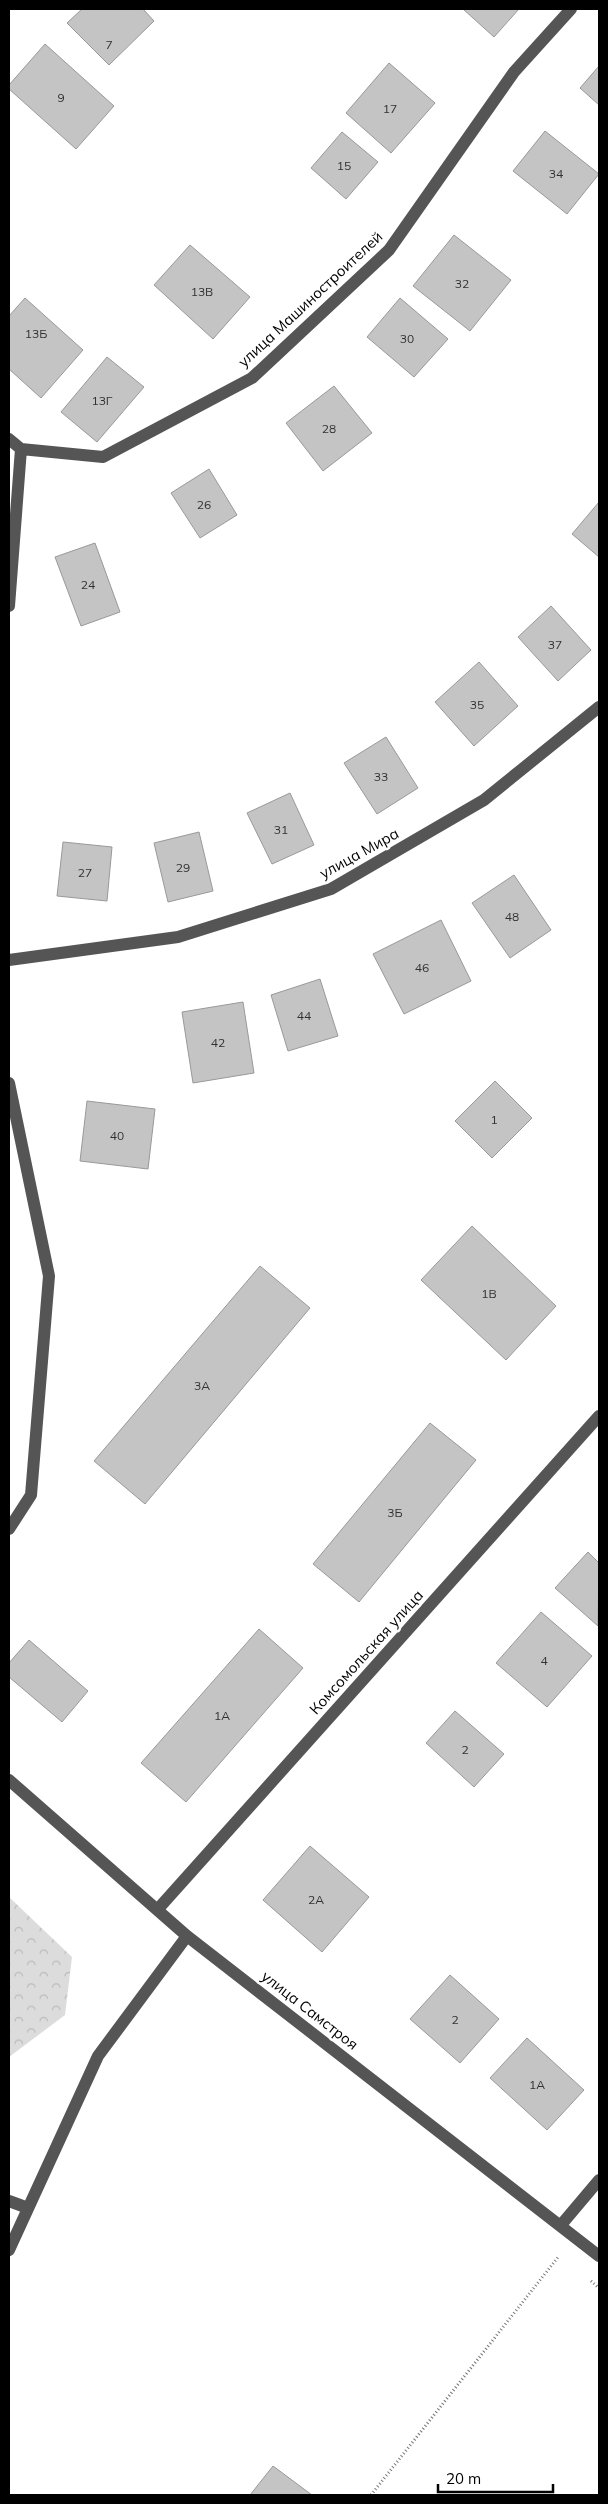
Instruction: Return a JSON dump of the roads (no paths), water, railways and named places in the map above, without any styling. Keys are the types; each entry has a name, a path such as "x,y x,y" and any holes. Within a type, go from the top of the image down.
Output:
{"street":[{"name":"улица Машиностроителей","path":"21,449 103,457 252,378 389,250 514,72 571,9"},
{"path":"9,439 21,449 9,606"},
{"name":"улица Мира","path":"9,960 178,937 331,889 484,800 599,707"},
{"path":"9,1083 49,1276 31,1495 9,1529"},
{"name":"Комсомольская улица","path":"158,1909 599,1416"},
{"name":"улица Самстроя","path":"9,1780 187,1936 599,2256"},
{"path":"9,2250 98,2056 187,1936"},
{"path":"561,2225 599,2180"},
{"path":"9,2201 28,2208"}]}
